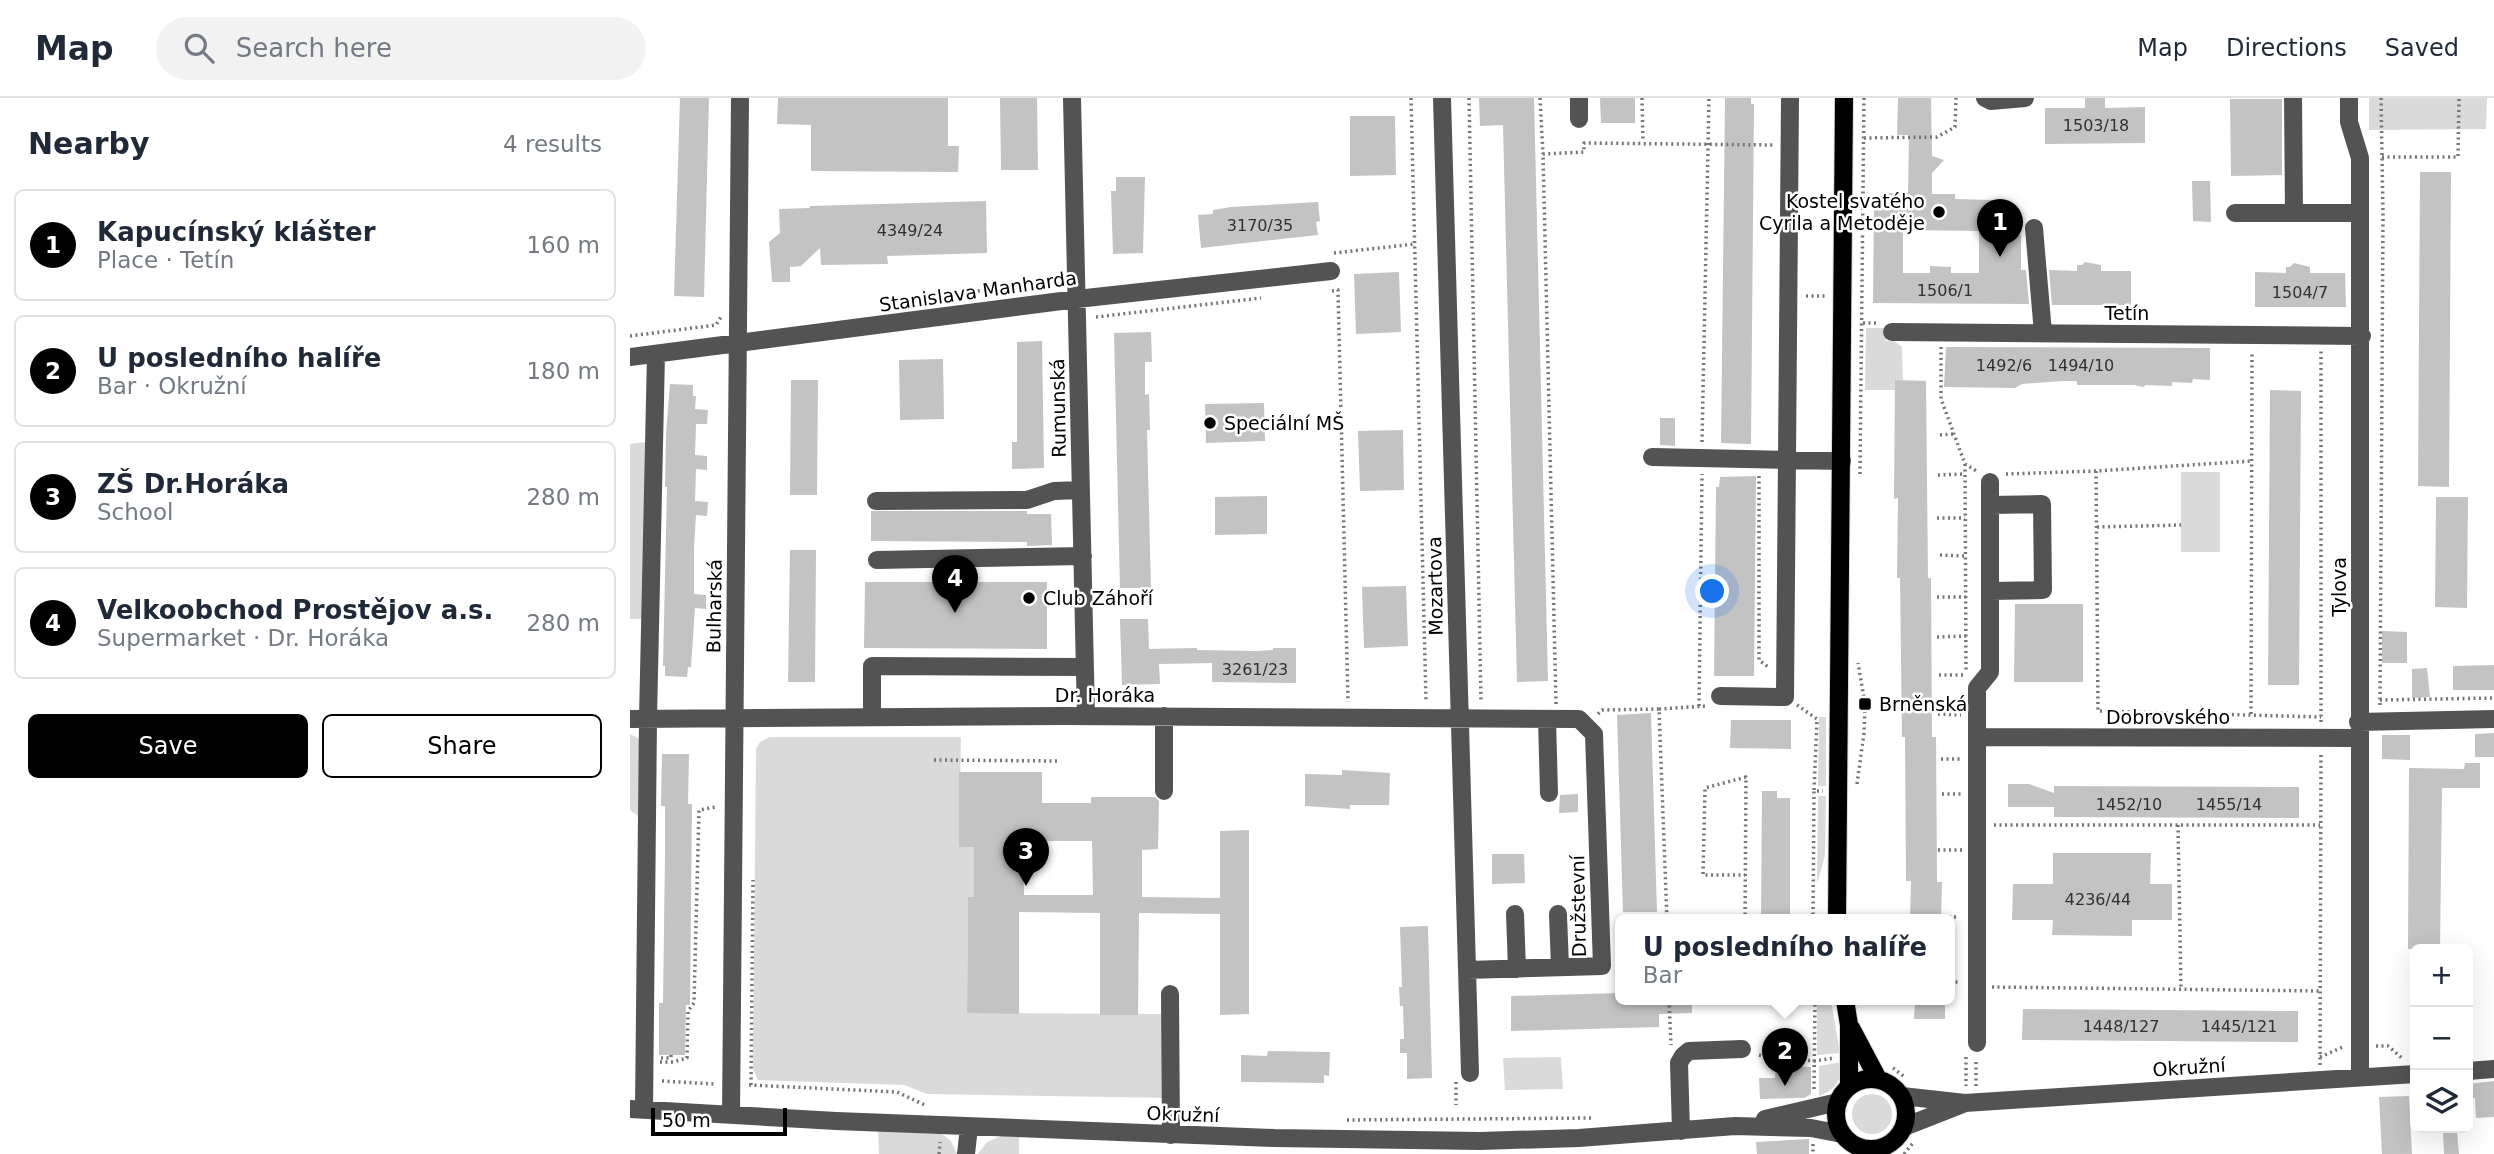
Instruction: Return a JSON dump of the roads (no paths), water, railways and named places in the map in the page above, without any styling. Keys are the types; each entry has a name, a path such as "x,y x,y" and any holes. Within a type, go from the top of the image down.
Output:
{"main road":[{"path":"1837,914 1844,98"},
{"path":"1846,1005 1849,1025 1849,1086"},
{"path":"1849,1025 1878,1079"},
{"path":"1863,1079 1878,1079 1892,1085 1902,1097 1906,1111 1903,1127 1892,1142 1874,1151 1856,1150 1842,1134 1836,1119 1838,1102 1849,1086 1863,1079"}],"street":[{"name":"Bulharská","path":"731,1115 740,98"},
{"name":"Rumunská","path":"1072,98 1086,716"},
{"name":"Mozartova","path":"1442,98 1467,970 1463,1075"},
{"path":"1579,98 1579,119"},
{"path":"1720,696 1785,696 1790,98"},
{"path":"1985,98 1991,101 2025,98"},
{"path":"2293,98 2294,213"},
{"name":"Tylova","path":"2349,98 2349,122 2360,158 2360,1077"},
{"path":"2235,213 2360,213"},
{"path":"2034,228 2043,333"},
{"name":"Stanislava Manharda","path":"630,357 1077,299 1331,271"},
{"name":"Tetín","path":"1892,332 2361,336"},
{"path":"637,1110 639,719 656,354"},
{"path":"1652,457 1842,461"},
{"path":"1971,1045 1976,986 1978,688 1990,672 1989,477"},
{"path":"876,501 1027,500 1054,491 1081,490"},
{"path":"1990,505 2042,504 2043,590 1990,591"},
{"path":"877,560 1083,556"},
{"path":"872,717 872,666 1085,667"},
{"name":"Dr. Horáka","path":"639,719 1086,716 1459,719 1552,714 1586,718"},
{"path":"1549,793 1552,714"},
{"path":"1164,716 1164,791"},
{"name":"Družstevní","path":"1467,970 1602,966 1594,734 1586,718"},
{"name":"Dobrovského","path":"1977,737 2320,738 2359,730 2381,721 2494,719"},
{"path":"1515,914 1517,969"},
{"path":"1558,914 1560,967"},
{"path":"1170,994 1171,1135"},
{"path":"1681,1131 1679,1063 1683,1056 1689,1051 1742,1049"},
{"path":"2473,1070 2494,1069"},
{"name":"Okružní","path":"1902,1097 2410,1074"},
{"name":"Okružní","path":"1903,1127 1966,1094"},
{"name":"Okružní","path":"637,1110 1171,1135 1480,1141 1579,1138 1811,1119 1838,1102"},
{"name":"Okružní","path":"1811,1119 1842,1134"},
{"path":"966,1154 969,1127"}],"place":[{"name":"Kostel svatého Cyrila a Metoděje","path":"1939,212"},
{"name":"Kapucínský klášter","path":"2000,257"},
{"name":"Speciální MŠ","path":"1210,423"},
{"name":"Club Záhoří","path":"1029,598"},
{"name":"Velkoobchod Prostějov a.s.","path":"955,613"},
{"name":"Brněnská","path":"1865,704"},
{"name":"ZŠ Dr.Horáka","path":"1026,886"},
{"name":"U posledního halíře","path":"1785,1086"}]}
